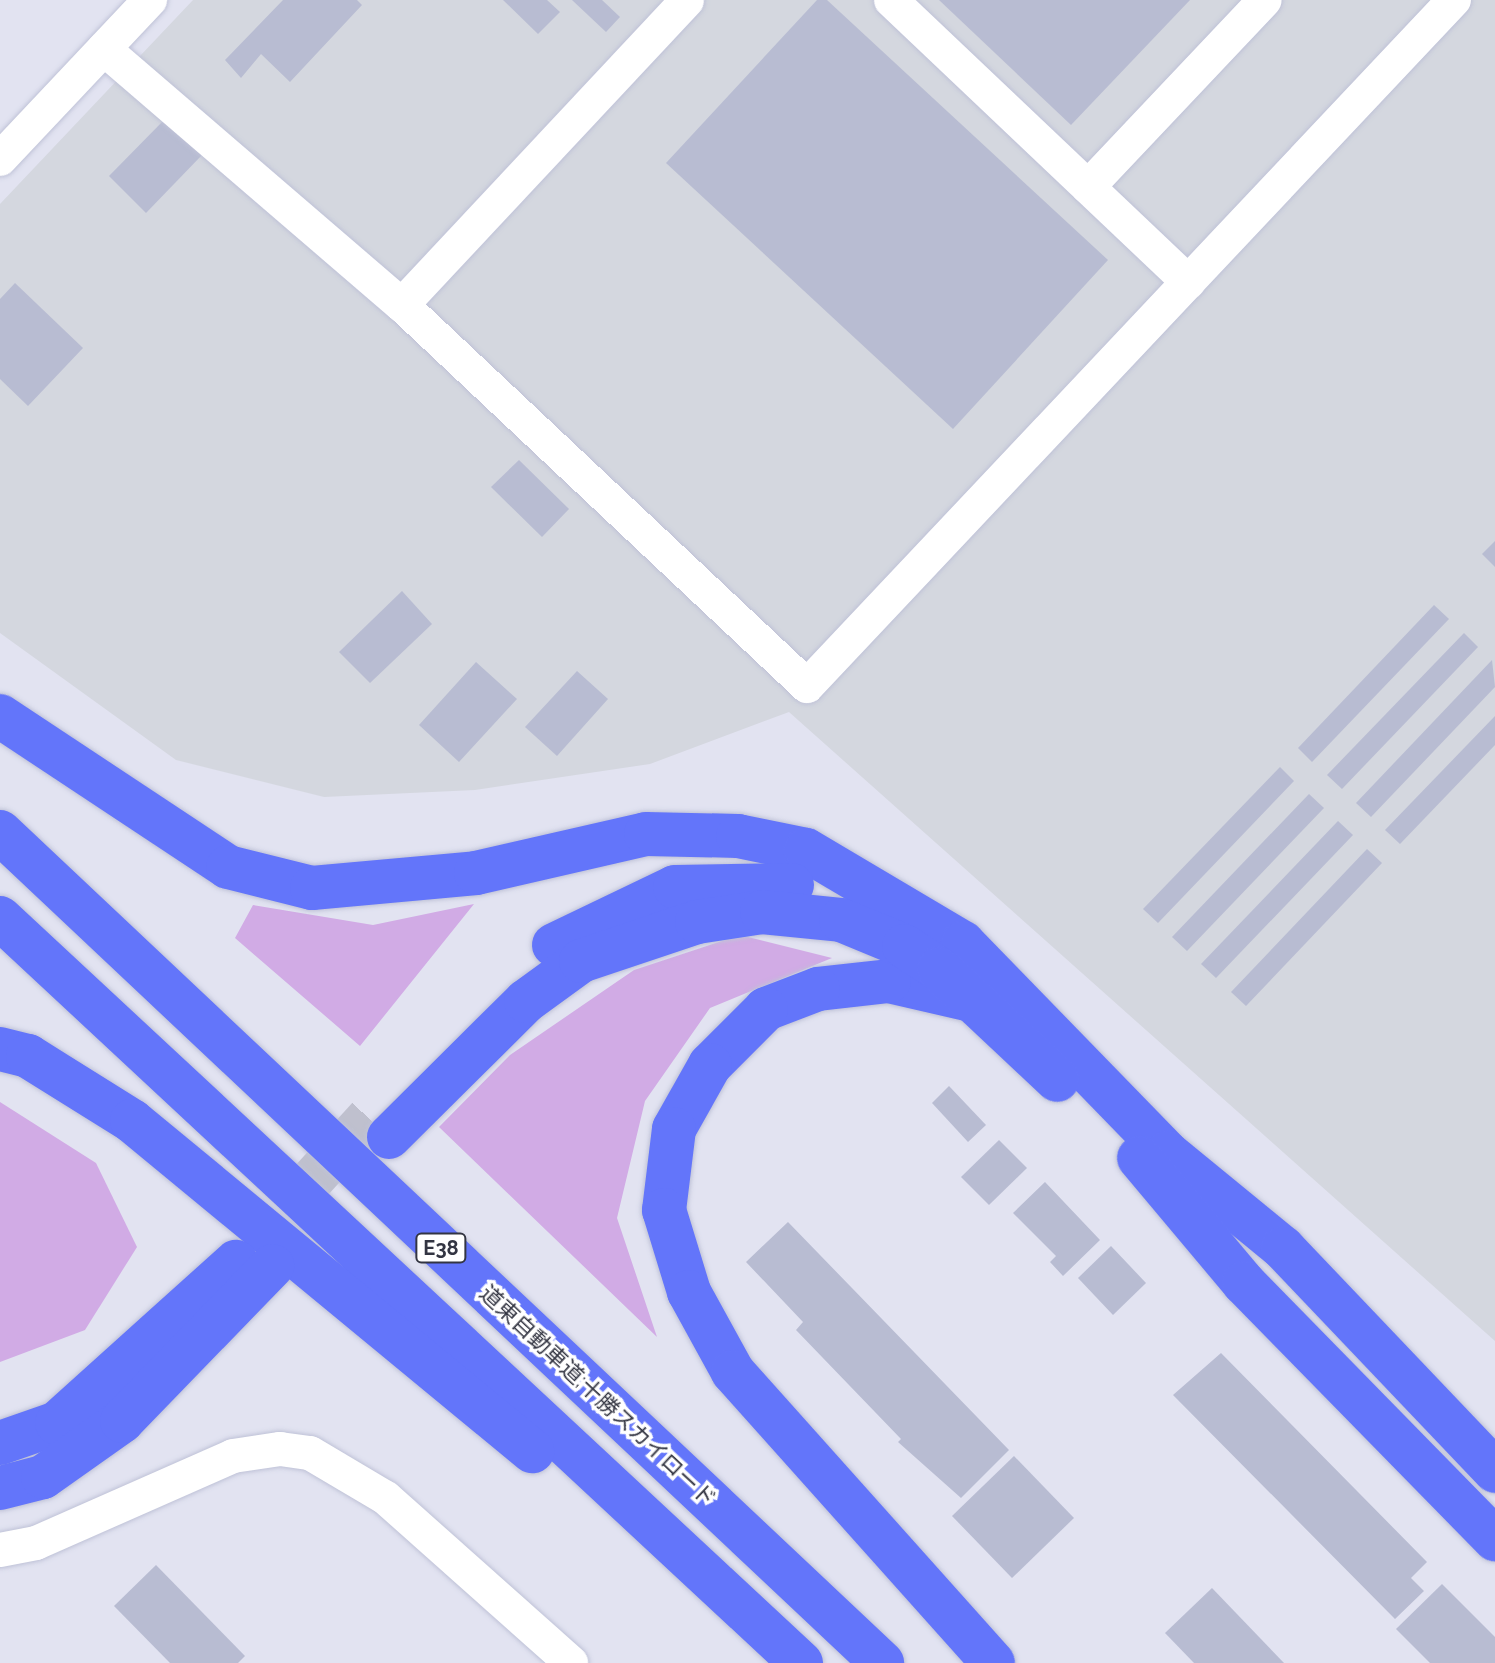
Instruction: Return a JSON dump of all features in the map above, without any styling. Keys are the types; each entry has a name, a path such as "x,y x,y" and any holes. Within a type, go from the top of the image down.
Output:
{"highway":[{"path":"0,716 228,867 312,888 476,873 646,834 738,836 806,850 881,890 963,943 1167,1153 1283,1248 1495,1471"},
{"name":"道東自動車道;十勝スカイロード","path":"0,832 882,1663"},
{"path":"881,890 774,884 675,887 547,948 380,1126 526,1001 581,961 697,922 762,912 841,920 904,946 973,1001 1154,1173 1244,1283 1495,1539"},
{"name":"E38","path":"0,918 801,1663"},
{"path":"973,1001 889,981 818,989 766,1009 710,1065 674,1129 664,1210 689,1292 733,1372 993,1663"},
{"path":"0,1049 28,1056 132,1121 211,1182 786,1663"},
{"path":"0,1443 57,1423 261,1257 122,1421 43,1477 0,1488"}],"street":[{"path":"0,159 150,0"},
{"path":"402,305 687,0"},
{"path":"891,0 1188,282"},
{"path":"1088,187 1265,0"},
{"path":"104,49 402,305 807,686 1454,0"},
{"path":"0,1550 36,1543 233,1456 280,1449 310,1453 386,1498 571,1663"}],"shaded area":[{"path":"193,0 1495,0 1495,1341 789,712 650,764 475,790 324,797 176,760 0,633 0,204"},
{"path":"474,904 360,1046 235,938 253,905 373,925"},
{"path":"740,935 832,958 710,1008 645,1101 617,1218 657,1337 439,1127 510,1055 634,970"},
{"path":"0,1102 96,1163 137,1247 85,1330 0,1362"}],"building":[{"path":"283,0 357,0 362,5 290,82 261,54 241,78 225,60"},
{"path":"503,0 547,0 560,12 538,34"},
{"path":"572,0 602,0 620,17 606,32"},
{"path":"817,0 827,0 1108,260 953,429 666,163"},
{"path":"939,0 1190,0 1071,125"},
{"path":"165,119 202,155 146,213 109,176"},
{"path":"15,283 83,348 28,406 0,379 0,299"},
{"path":"519,460 569,509 542,537 491,487"},
{"path":"1495,541 1495,567 1482,554"},
{"path":"402,591 432,624 370,683 339,652"},
{"path":"1434,605 1449,619 1312,762 1298,748"},
{"path":"1464,633 1478,647 1342,789 1327,775"},
{"path":"1492,660 1495,687 1371,817 1356,803"},
{"path":"476,662 517,699 459,762 419,725"},
{"path":"577,671 608,699 557,756 525,727"},
{"path":"1495,716 1495,745 1400,844 1385,830"},
{"path":"1280,767 1294,781 1158,923 1143,909"},
{"path":"1309,794 1324,808 1187,951 1172,937"},
{"path":"1338,821 1353,835 1216,978 1201,964"},
{"path":"1367,849 1382,863 1246,1006 1231,992"},
{"path":"949,1086 986,1125 968,1142 932,1103"},
{"path":"999,1140 1027,1168 989,1205 961,1177"},
{"path":"1045,1182 1100,1240 1063,1276 1050,1262 1056,1256 1013,1213"},
{"path":"788,1222 1009,1450 961,1498 898,1442 901,1439 796,1330 803,1322 746,1262"},
{"path":"1111,1246 1146,1283 1113,1315 1078,1278"},
{"path":"1221,1353 1427,1562 1411,1578 1424,1591 1395,1619 1173,1395"},
{"path":"1014,1456 1074,1518 1012,1578 952,1516"},
{"path":"156,1565 245,1656 238,1663 170,1663 114,1606"},
{"path":"1442,1584 1495,1637 1495,1663 1430,1663 1396,1629"},
{"path":"1212,1588 1284,1663 1194,1663 1165,1633"}],"tunnel":[{"path":"250,1248 371,1115"}]}
